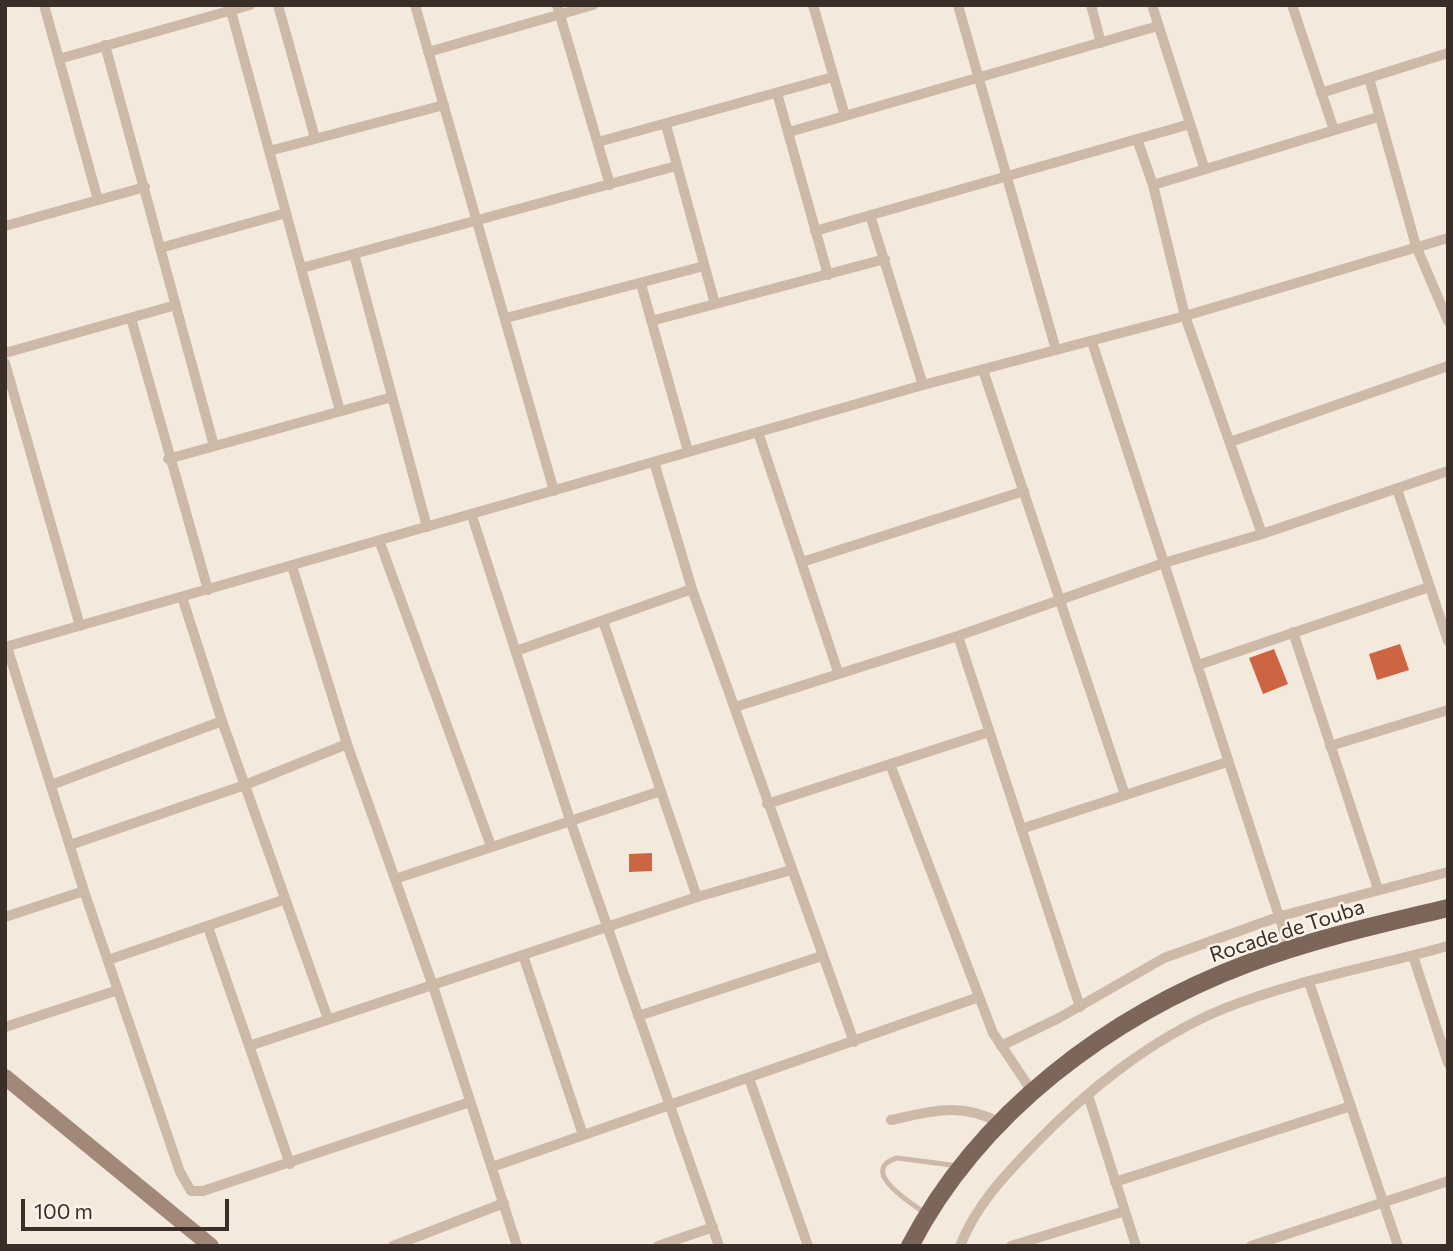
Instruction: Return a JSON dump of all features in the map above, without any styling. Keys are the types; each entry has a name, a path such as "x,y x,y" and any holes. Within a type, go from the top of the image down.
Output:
{"main road":[{"name":"Rocade de Touba","path":"910,1246 961,1166 999,1122 1114,1032 1170,998 1228,971 1290,950 1448,908"}],"street":[{"path":"44,5 98,200"},
{"path":"59,59 250,5"},
{"path":"278,5 315,138"},
{"path":"415,5 554,491"},
{"path":"428,52 559,10 593,5"},
{"path":"813,5 845,116"},
{"path":"958,5 1056,350"},
{"path":"1091,5 1101,43"},
{"path":"1152,5 1204,167"},
{"path":"1292,5 1334,130"},
{"path":"559,10 610,185"},
{"path":"230,11 340,411"},
{"path":"789,132 1158,26"},
{"path":"105,46 214,446"},
{"path":"1321,93 1448,53"},
{"path":"598,142 833,77"},
{"path":"1369,78 1416,246 1448,321"},
{"path":"777,93 828,275"},
{"path":"269,150 444,105"},
{"path":"1153,185 1204,167 1378,117"},
{"path":"816,230 1190,124"},
{"path":"666,125 715,304"},
{"path":"1136,139 1153,185 1185,316 1262,534"},
{"path":"302,268 676,166"},
{"path":"5,226 145,187"},
{"path":"160,248 286,213"},
{"path":"870,215 886,259 923,385"},
{"path":"470,1102 290,1164 204,1191 191,1191 180,1172 84,891 6,647 923,385 1185,316 1448,238"},
{"path":"354,254 427,527"},
{"path":"651,321 886,259"},
{"path":"506,318 704,266"},
{"path":"641,284 688,451"},
{"path":"5,353 176,304"},
{"path":"131,318 168,459 208,590"},
{"path":"1092,342 1290,950"},
{"path":"5,363 80,626"},
{"path":"1230,442 1448,366"},
{"path":"983,370 1125,795"},
{"path":"168,459 392,397"},
{"path":"758,432 838,672"},
{"path":"654,462 692,589 854,1042"},
{"path":"735,707 838,672 958,636 1164,563 1262,534 1448,471"},
{"path":"1398,489 1448,642"},
{"path":"802,562 1024,491"},
{"path":"472,516 570,820 719,1246"},
{"path":"379,540 491,846"},
{"path":"292,566 346,744 433,986 517,1246"},
{"path":"1198,665 1429,587"},
{"path":"516,651 692,589"},
{"path":"182,597 283,900 328,1019"},
{"path":"603,621 697,897"},
{"path":"1293,632 1378,888"},
{"path":"958,636 1080,1007"},
{"path":"1330,746 1448,710"},
{"path":"51,785 222,721"},
{"path":"767,804 989,732"},
{"path":"69,845 245,785 346,744"},
{"path":"1021,829 1227,762"},
{"path":"890,764 979,997 1001,1046 1033,1093"},
{"path":"395,879 661,791"},
{"path":"249,1046 697,897 791,870"},
{"path":"1001,1046 1080,1007 1164,958 1281,916 1378,888 1448,872"},
{"path":"5,917 84,891"},
{"path":"108,960 283,900"},
{"path":"208,927 290,1164"},
{"path":"960,1246 974,1214 997,1183 1068,1110 1177,1031 1225,1009 1309,982 1448,946"},
{"path":"523,956 583,1135"},
{"path":"638,1016 822,956"},
{"path":"1413,956 1448,1063"},
{"path":"1309,982 1398,1246"},
{"path":"5,1027 118,990"},
{"path":"492,1167 979,997"},
{"path":"5,1077 211,1246"},
{"path":"749,1079 808,1246"},
{"path":"1088,1095 1136,1246"},
{"path":"1115,1182 1351,1106"},
{"path":"891,1120 954,1109 979,1112 999,1122"},
{"path":"1251,1246 1448,1181"},
{"path":"393,1246 504,1203"},
{"path":"1011,1246 1125,1211"},
{"path":"658,1246 713,1227"}],"lane":[{"path":"928,1215 893,1191 886,1181 885,1167 889,1161 897,1158 961,1166"}],"building":[{"path":"1400,644 1409,670 1377,680 1369,654"},
{"path":"1274,649 1288,684 1263,694 1249,658"},
{"path":"652,853 652,871 629,872 629,854"}]}
